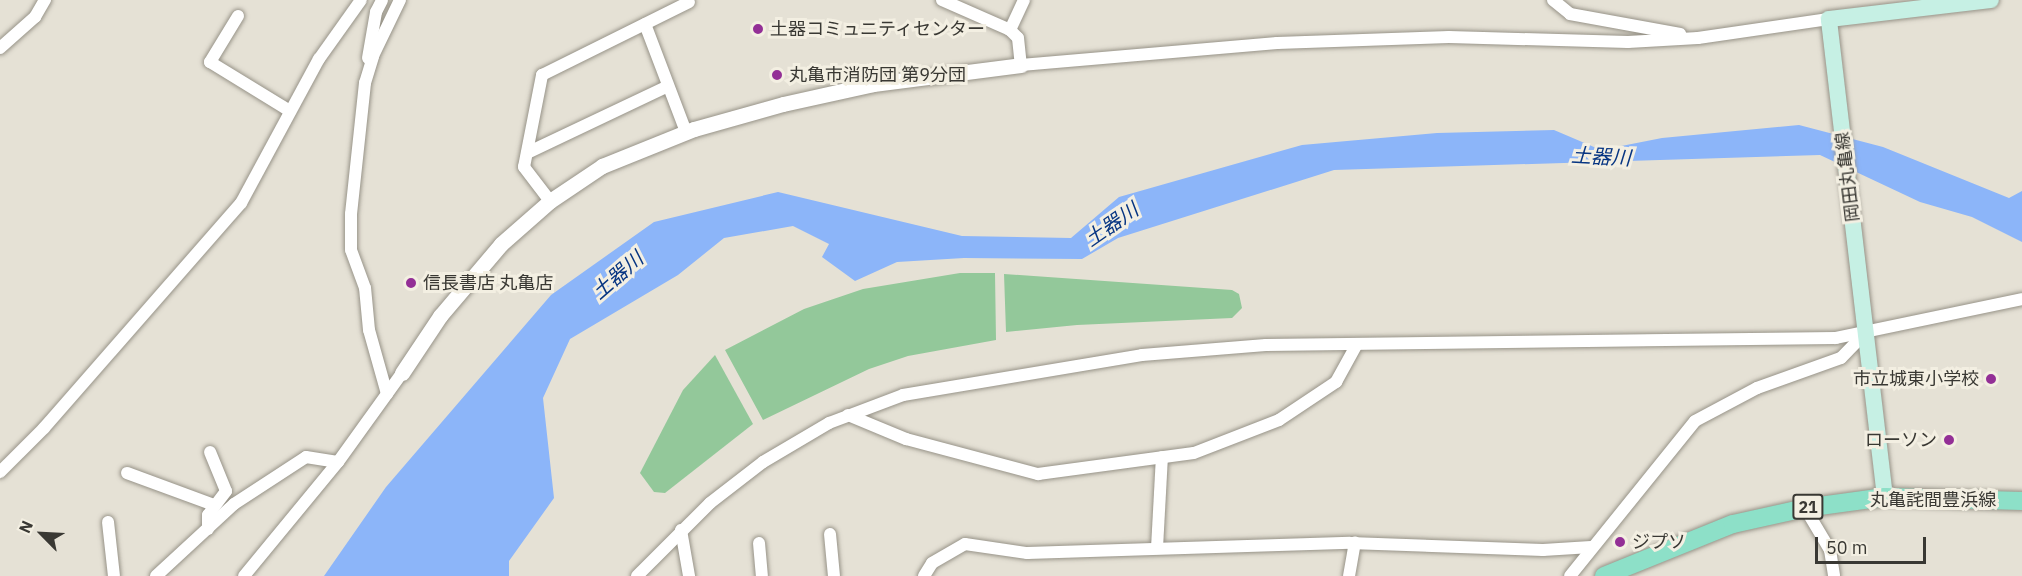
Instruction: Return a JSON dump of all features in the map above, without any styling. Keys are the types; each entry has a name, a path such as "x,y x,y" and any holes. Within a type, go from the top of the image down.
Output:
{"main road":[{"path":"1830,25 1919,5 1991,0"},
{"name":"岡田丸亀線","path":"1830,25 1885,497"},
{"name":"丸亀詫間豊浜線","path":"1605,576 1733,524 1805,508 1885,497 2022,501"}],"street":[{"path":"0,48 35,17 45,0"},
{"path":"0,472 44,428 241,203 319,59 361,0"},
{"path":"365,83 373,56 400,0"},
{"path":"942,0 1010,30 1018,38 1021,65"},
{"path":"1010,30 1024,0"},
{"path":"1552,0 1570,14 1698,38"},
{"path":"377,1 370,36 351,214 351,250 365,288 369,330 387,394"},
{"path":"550,201 524,167 542,75 689,2"},
{"path":"238,16 210,62 290,111"},
{"path":"645,24 686,132"},
{"path":"244,576 338,462 474,272 550,201 602,166 686,132 783,104 873,84 1021,65 1277,43 1449,37 1628,42 1698,38 1830,25"},
{"path":"526,153 668,86"},
{"path":"637,576 681,530 763,462 848,416 903,395 1142,355 1266,345 1836,338 2022,299"},
{"path":"1570,576 1695,421 1757,388 1841,358 1865,333"},
{"path":"848,416 906,439 1038,474 1162,458 1194,453 1279,420 1336,382 1357,344"},
{"path":"208,529 208,515 226,491 210,452"},
{"path":"156,576 234,504 306,457 338,462"},
{"path":"1157,548 1162,458"},
{"path":"127,473 214,505"},
{"path":"1805,508 1830,550 1834,576"},
{"path":"108,522 114,576"},
{"path":"681,530 689,576"},
{"path":"830,534 834,576"},
{"path":"759,543 762,576"},
{"path":"924,576 932,563 965,544 1027,553 1355,543 1543,550 1592,547"},
{"path":"1349,576 1355,543"}],"green space":[{"path":"960,273 995,273 996,340 908,356 869,369 763,420 725,350 804,309 863,289"},
{"path":"1004,274 1232,290 1239,294 1242,308 1232,318 1077,325 1006,332"},
{"path":"715,355 753,424 665,493 654,492 640,473 683,390"}],"water":[{"name":"土器川","path":"1799,125 1883,147 2009,198 2022,191 2022,242 1972,217 1920,202 1820,155 1334,170 1118,238 1082,259 964,258 897,262 855,281 822,257 829,244 793,226 724,238 678,275 570,339 543,398 554,498 509,561 509,576 324,576 386,487 551,295 654,222 778,192 962,236 1071,238 1119,197 1302,145 1437,133 1554,130 1601,150 1662,138"}],"place":[{"name":"土器コミュニティセンター","path":"758,29"},
{"name":"丸亀市消防団 第9分団","path":"777,75"},
{"name":"信長書店 丸亀店","path":"411,283"},
{"name":"市立城東小学校","path":"1991,379"},
{"name":"ローソン","path":"1949,440"},
{"name":"ジプソ","path":"1620,542"}]}
